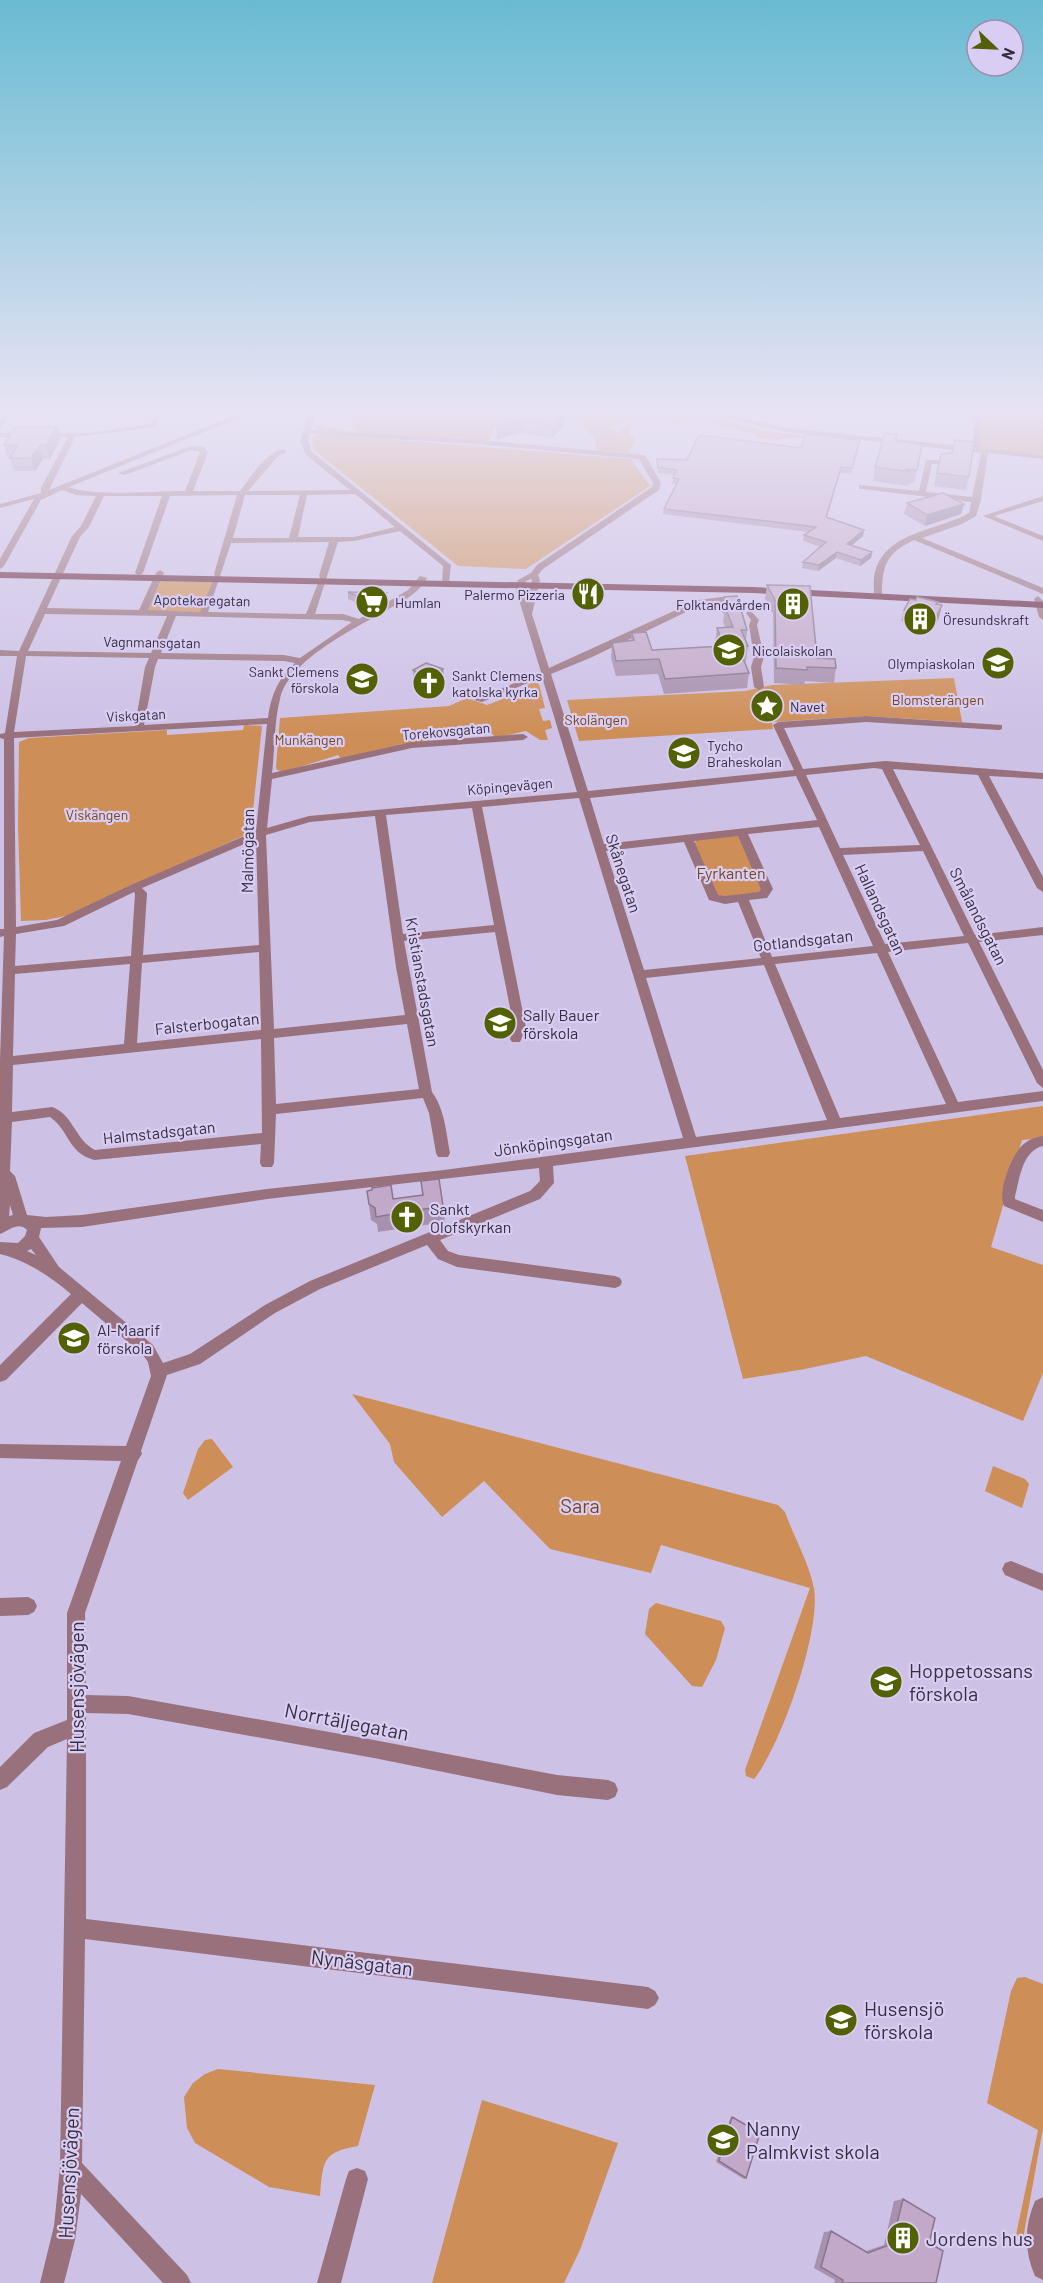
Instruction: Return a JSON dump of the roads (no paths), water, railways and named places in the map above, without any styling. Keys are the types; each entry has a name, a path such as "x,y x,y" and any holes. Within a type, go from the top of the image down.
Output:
{"main road":[{"path":"1,573 521,582 536,580 1041,598"},
{"path":"59,575 139,573 159,575"}],"street":[{"path":"1,573 28,520"},
{"path":"29,1228 1,1227 4,1162 2,1118 6,1061 4,1032 8,970 5,932 4,736 23,652 76,536 89,520"},
{"path":"139,573 158,520"},
{"path":"203,614 218,576 234,520"},
{"path":"293,540 298,520"},
{"path":"390,520 447,565 445,580"},
{"path":"528,613 540,567 610,520"},
{"path":"878,593 882,561 901,543 964,520"},
{"path":"992,520 1043,539"},
{"path":"228,541 357,539 400,528"},
{"path":"913,537 1041,598 1043,617"},
{"path":"310,616 334,540"},
{"path":"142,612 159,575"},
{"name":"Malmögatan","path":"267,1163 270,1110 261,833 275,698 280,683 303,662 360,621 410,593 422,580"},
{"name":"Skånegatan","path":"521,582 528,613 598,848 691,1142"},
{"path":"479,700 546,674 665,621 701,602 722,600 741,603"},
{"name":"Apotekaregatan","path":"42,611 343,617 360,621"},
{"path":"139,728 154,655 173,613"},
{"path":"750,613 755,620 753,625 759,657 756,667 759,687"},
{"name":"Vagnmansgatan","path":"0,653 284,658 303,662"},
{"name":"Hallandsgatan","path":"954,1108 778,724 866,719 999,727"},
{"name":"Viskgatan","path":"4,736 273,721"},
{"name":"Torekovsgatan","path":"267,777 406,746 523,737"},
{"name":"Köpingevägen","path":"5,932 60,923 135,887 261,833 309,819 583,795 799,771 885,764 1043,776"},
{"name":"Smålandsgatan","path":"885,764 1043,1083"},
{"path":"981,771 1043,888"},
{"path":"476,804 520,1028 516,1039"},
{"name":"Kristianstadsgatan","path":"380,813 411,1019 426,1093 432,1099 443,1153"},
{"path":"598,848 822,823"},
{"path":"688,838 711,895 722,900 763,895 767,891 742,832"},
{"path":"836,852 926,848"},
{"path":"130,1047 141,893 135,887"},
{"path":"742,898 835,1124"},
{"path":"398,938 502,928"},
{"name":"Gotlandsgatan","path":"639,975 1043,931"},
{"path":"8,970 265,948"},
{"name":"Falsterbogatan","path":"6,1061 411,1019"},
{"path":"270,1110 426,1093"},
{"name":"Jönköpingsgatan","path":"29,1228 371,1180 444,1174 1043,1096"},
{"name":"Halmstadsgatan","path":"2,1118 52,1112 61,1118 82,1151 94,1155 267,1138"},
{"path":"1043,1141 1033,1142 1024,1150 1008,1196 1009,1202 1043,1216"},
{"path":"5,1249 56,1272 148,1350 159,1371 186,1363 293,1295 540,1192 548,1180 546,1161"},
{"path":"4,1162 29,1228 56,1272"},
{"path":"5,1249 23,1247 29,1228"},
{"path":"430,1238 443,1255 455,1260 615,1282"},
{"path":"0,1375 81,1294"},
{"name":"Husensjövägen","path":"52,2283 69,2221 71,2167 76,1928 74,1636 78,1604 134,1454 154,1395 159,1371"},
{"path":"0,1451 134,1454"},
{"path":"1011,1569 1043,1583"},
{"path":"0,1606 28,1606"},
{"name":"Norrtäljegatan","path":"76,1704 128,1705 374,1749 557,1785 608,1790"},
{"path":"0,1780 41,1740 76,1726"},
{"name":"Nynäsgatan","path":"76,1928 648,1998"},
{"path":"71,2167 179,2283"},
{"path":"329,2283 357,2179"},
{"path":"1042,2267 1037,2242 1043,2209"}],"place":[{"name":"Palermo Pizzeria","path":"588,594"},
{"name":"Humlan","path":"372,602"},
{"name":"Folktandvården","path":"793,604"},
{"name":"Öresundskraft","path":"920,619"},
{"name":"Nicolaiskolan","path":"729,650"},
{"name":"Olympiaskolan","path":"998,663"},
{"name":"Sankt Clemens förskola","path":"362,679"},
{"name":"Sankt Clemens katolska kyrka","path":"429,683"},
{"name":"Navet","path":"767,706"},
{"name":"Tycho Braheskolan","path":"684,753"},
{"name":"Sally Bauer förskola","path":"500,1023"},
{"name":"Sankt Olofskyrkan","path":"407,1217"},
{"name":"Al-Maarif förskola","path":"74,1338"},
{"name":"Hoppetossans förskola","path":"886,1682"},
{"name":"Husensjö förskola","path":"841,2020"},
{"name":"Nanny Palmkvist skola","path":"723,2140"},
{"name":"Jordens hus","path":"903,2238"}],"park label":[{"name":"Blomsterängen","path":"938,699"},
{"name":"Skolängen","path":"596,719"},
{"name":"Munkängen","path":"309,739"},
{"name":"Viskängen","path":"97,814"},
{"name":"Fyrkanten","path":"731,872"},
{"name":"Sara","path":"580,1505"}]}
